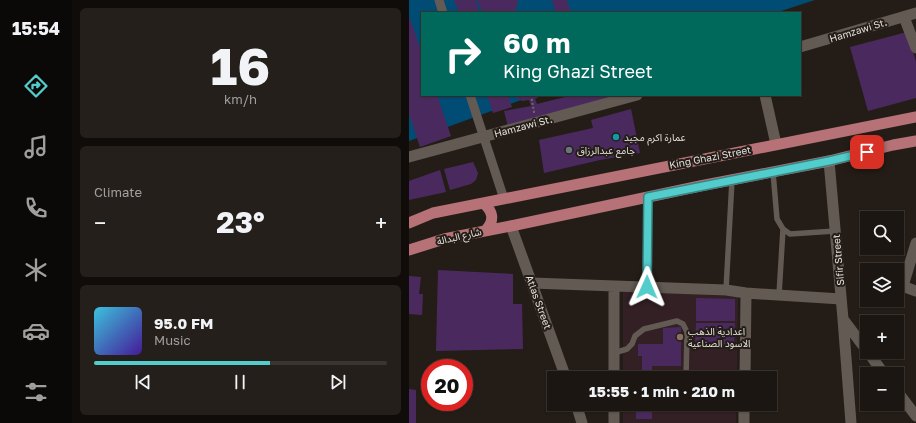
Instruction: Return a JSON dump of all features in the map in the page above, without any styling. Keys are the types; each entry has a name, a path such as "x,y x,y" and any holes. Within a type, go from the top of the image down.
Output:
{"main road":[{"name":"King Ghazi Street","path":"504,199 916,117"},
{"path":"511,226 829,161 893,145 916,141"},
{"path":"409,223 433,213 504,199"},
{"path":"483,203 491,212 492,219 486,230"},
{"name":"شارع البدالة","path":"409,250 443,239 511,226"}],"street":[{"path":"439,0 443,12"},
{"name":"Hamzawi St.","path":"801,47 916,13"},
{"path":"904,17 916,48"},
{"path":"470,96 504,199"},
{"name":"Hamzawi St.","path":"409,157 633,96"},
{"path":"765,96 776,144"},
{"name":"Sifir Street","path":"829,161 851,423"},
{"name":"Atlas Street","path":"511,226 563,371"},
{"path":"904,274 916,243"},
{"path":"532,283 726,290 746,293 841,299"},
{"path":"614,286 614,371"},
{"path":"904,286 916,291"},
{"path":"745,371 746,293"},
{"path":"843,319 860,342"},
{"path":"904,400 916,416"},
{"path":"578,411 582,423"},
{"path":"614,411 614,423"},
{"path":"744,411 744,423"}],"lane":[{"path":"773,172 777,219 783,228 791,234 835,231"},
{"path":"726,290 732,180"},
{"path":"647,287 648,197"},
{"path":"779,295 783,228"},
{"path":"614,353 627,349 632,344 635,336 644,329 677,321 683,324 687,332 686,371"}],"shaded area":[{"name":"اعدادية الذهب الاسود الصناعية","path":"623,289 738,297 737,371 623,371"},
{"path":"623,411 736,411 736,423 623,423"}],"water":[{"path":"409,0 815,0 778,12 421,12 421,96 532,96 409,141"}],"building":[{"path":"454,0 475,0 480,12 459,12"},
{"path":"476,0 518,0 517,7 515,9 516,12 482,11"},
{"path":"552,0 567,0 571,12 556,12"},
{"path":"409,16 421,50 421,96 437,96 451,136 420,147 409,114"},
{"path":"907,32 916,62 916,98 868,111 850,47"},
{"path":"487,96 508,96 512,107 493,113"},
{"path":"513,96 541,96 535,99 537,104 569,96 616,96 508,127 504,111 531,106 529,100 522,101"},
{"path":"631,109 640,153 600,160 544,173 539,140 593,128 591,120"},
{"path":"473,162 478,173 476,180 471,184 450,190 444,169"},
{"path":"440,170 446,192 409,200 409,181"},
{"path":"438,270 513,274 513,304 522,304 523,349 436,351"},
{"path":"409,276 421,277 419,294 423,294 422,315 409,314"},
{"path":"696,298 735,299 735,321 696,321"},
{"path":"696,323 735,323 734,346 695,346"},
{"path":"681,327 681,366 652,366 652,371 642,371 642,356 638,356 638,344 663,344 663,328"},
{"path":"409,389 416,390 416,423 409,423"},
{"path":"636,411 652,411 652,419 636,419"}],"place":[{"name":"عمارة اكرم مجيد","path":"616,137"},
{"name":"جامع عبدالرزاق","path":"569,150"},
{"name":"اعدادية الذهب الاسود الصناعية","path":"680,337"}],"route":[{"path":"647,287 648,197 867,152"}]}
